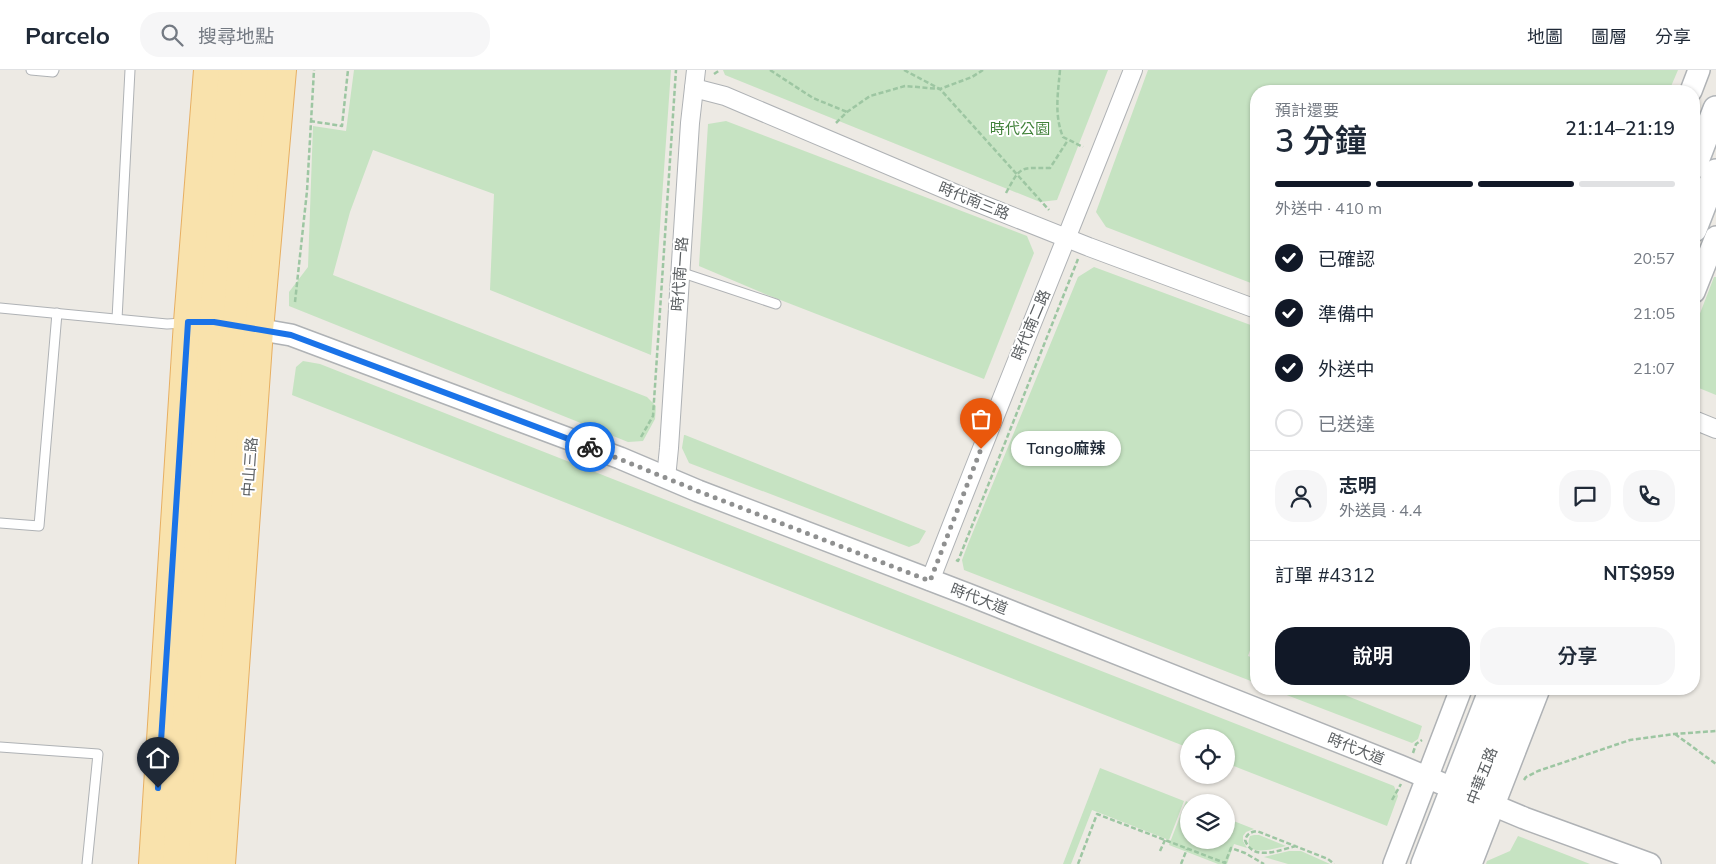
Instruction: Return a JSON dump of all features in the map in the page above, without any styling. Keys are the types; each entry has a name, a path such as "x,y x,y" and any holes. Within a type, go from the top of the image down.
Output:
{"main road":[{"name":"中山三路","path":"208,70 224,325 221,864"},
{"name":"中山三路","path":"202,864 233,70"},
{"name":"中山三路","path":"153,864 256,70"},
{"name":"中山三路","path":"178,864 224,325 282,70"},
{"path":"1700,150 1716,109"},
{"path":"1700,213 1716,172"},
{"name":"中華五路","path":"1424,864 1474,796 1491,695"},
{"name":"中華五路","path":"1448,864 1514,695"}],"street":[{"name":"時代南一路","path":"666,478 670,448 690,123 696,70"},
{"name":"時代南二路","path":"930,581 1133,70"},
{"path":"1693,85 1699,70"},
{"name":"時代南三路","path":"694,88 725,96 961,196 1250,307"},
{"path":"1700,277 1716,237"},
{"name":"時代大道","path":"224,325 297,337 620,458 666,478 1474,796 1524,818 1650,864"},
{"path":"1700,422 1716,429"},
{"path":"1394,864 1459,695"},
{"name":"中華五路","path":"1472,864 1474,796 1535,695"}],"lane":[{"path":"31,70 53,72 54,70"},
{"path":"117,319 130,70"},
{"path":"680,272 776,304"},
{"path":"0,308 167,324 224,325"},
{"path":"0,523 39,526 57,313"},
{"path":"0,747 98,754 88,864"}],"path":[{"path":"295,302 307,191 314,70"},
{"path":"310,121 342,126 348,70"},
{"path":"641,437 652,416 676,70"},
{"path":"714,74 720,70"},
{"path":"770,70 813,98 847,112"},
{"path":"904,70 940,89 1049,210"},
{"path":"836,123 847,112 870,96 905,86 940,89 972,77 983,70"},
{"path":"1060,70 1057,124 1063,137 1083,147"},
{"path":"1006,193 1016,174 1023,168 1050,168 1068,140"},
{"path":"958,561 1079,256"},
{"path":"1526,777 1538,771 1630,740 1716,731"},
{"path":"1674,734 1716,764"},
{"path":"1078,864 1097,814 1180,846"},
{"path":"1296,846 1263,854 1250,848 1245,840 1246,836 1251,832 1257,831 1296,846 1328,859 1334,864"},
{"path":"1160,851 1165,840"},
{"path":"1181,864 1187,849 1226,864 1231,848 1245,853 1264,864"}],"green space":[{"path":"354,70 671,70 651,355 490,290 494,194 373,150 350,212 333,275 647,397 656,406 655,419 643,441 628,442 289,306 289,292 308,267 313,126 346,131"},
{"name":"時代公園","path":"723,70 1108,70 1057,200 1040,202 725,75"},
{"path":"1148,70 1678,70 1672,85 1250,85 1250,283 1106,227 1096,212"},
{"path":"726,121 1027,236 1034,253 984,379 765,294 699,266 708,124"},
{"path":"1094,267 1250,325 1250,650 1248,656 1250,657 1250,681 964,570 962,560 968,544 1078,277"},
{"path":"1714,277 1716,277 1716,395 1700,388 1700,313"},
{"path":"303,361 320,364 1394,786 1398,796 1387,826 1235,767 1235,729 1180,729 1180,744 292,395 296,367"},
{"path":"684,435 926,531 919,543 909,547 689,463 682,448"},
{"path":"1287,695 1345,695 1422,726 1418,739 1412,743"},
{"path":"1100,768 1180,799 1180,811 1169,840 1092,810 1071,864 1063,864"},
{"path":"1180,817 1180,849 1232,849 1227,864 1218,864 1169,845"},
{"path":"1235,822 1254,829 1246,832 1243,836 1243,841 1247,848 1235,844"},
{"path":"1259,835 1286,846 1268,850 1255,850 1251,848 1249,843 1250,836"},
{"path":"1518,836 1590,864 1486,864 1487,861 1510,851"},
{"path":"1289,851 1301,851 1330,864 1288,864 1264,857"}],"way so far":[{"path":"590,447 930,581 981,449"}],"place":[{"name":"Tango麻辣","path":"981,449"}],"route":[{"path":"158,788 188,322 214,322 291,335 590,447"}]}
